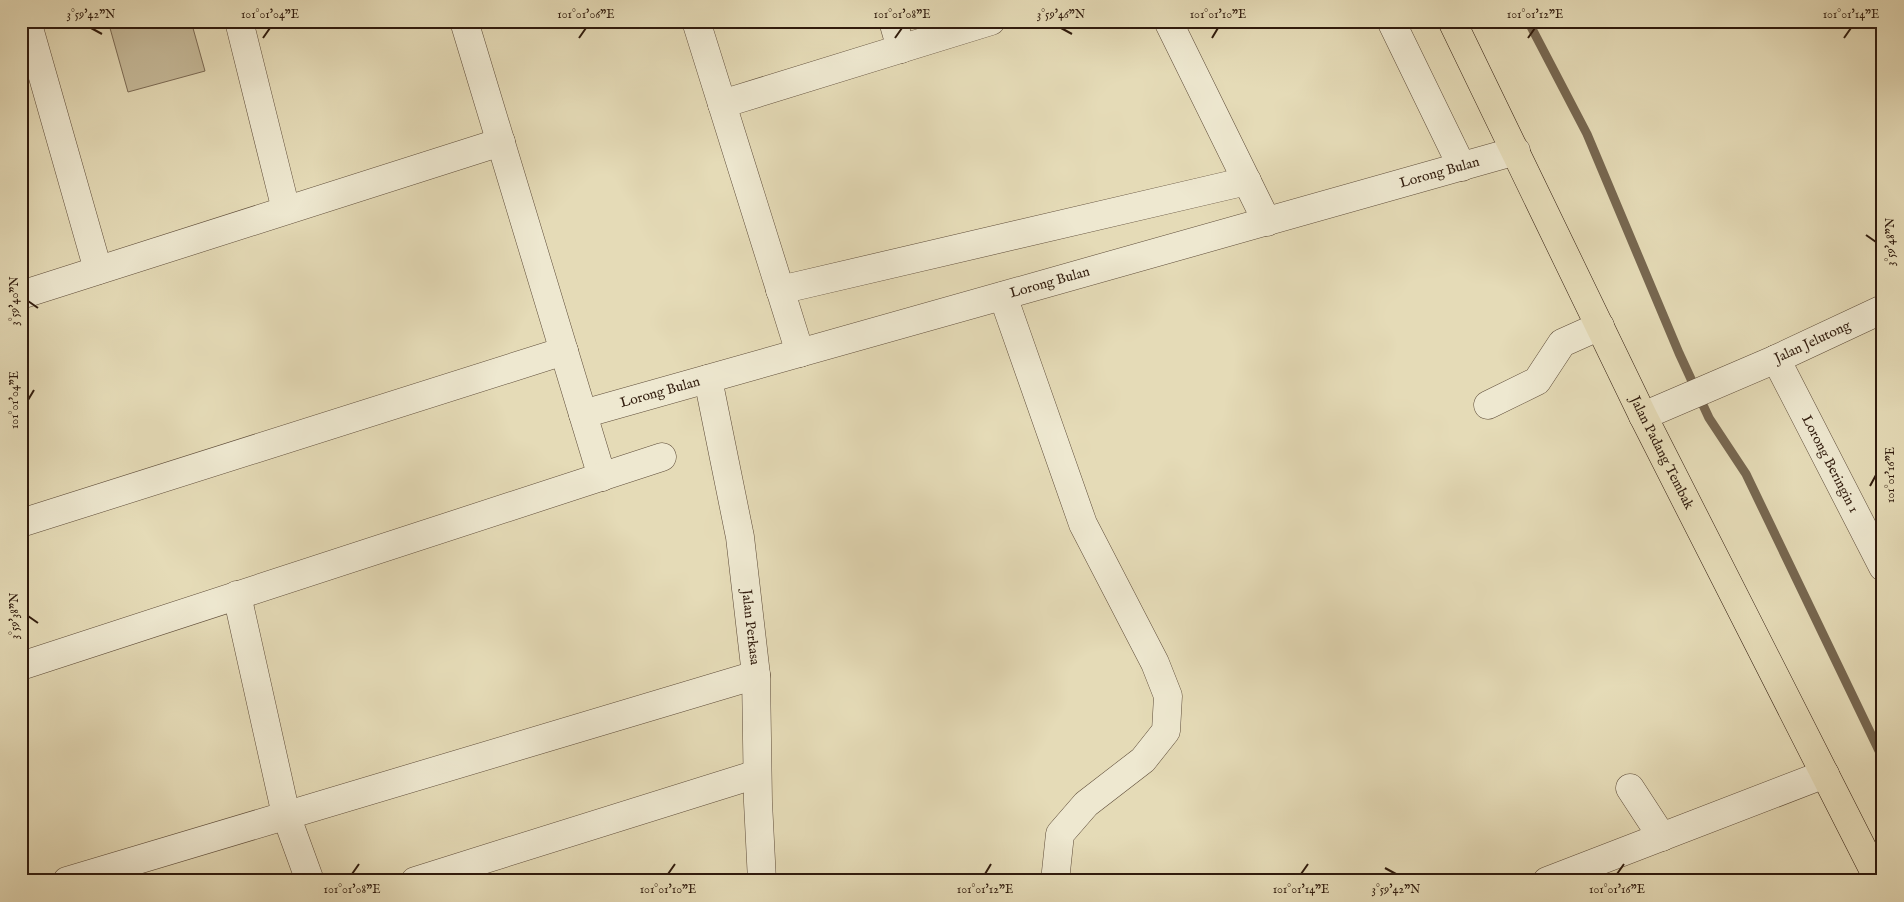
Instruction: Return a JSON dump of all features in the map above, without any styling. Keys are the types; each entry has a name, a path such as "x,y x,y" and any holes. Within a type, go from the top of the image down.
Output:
{"main road":[{"name":"Jalan Padang Tembak","path":"1452,21 1643,416 1879,881"}],"street":[{"path":"26,21 98,270"},
{"path":"239,21 286,210"},
{"path":"464,21 602,476"},
{"path":"696,21 800,353"},
{"path":"893,21 901,49"},
{"path":"722,104 991,21"},
{"path":"1168,21 1268,222"},
{"path":"1391,21 1462,167"},
{"path":"21,295 500,142"},
{"name":"Lorong Bulan","path":"583,414 1516,152"},
{"path":"780,290 1247,181"},
{"path":"1003,296 1083,524 1155,663 1168,696 1166,731 1143,760 1086,804 1060,834 1055,881"},
{"name":"Jalan Jelutong","path":"1643,416 1776,359 1883,309"},
{"path":"1488,405 1537,381 1562,343 1600,326"},
{"path":"21,523 564,351"},
{"name":"Lorong Beringin 1","path":"1776,359 1883,567"},
{"name":"Jalan Perkasa","path":"708,379 740,537 756,675 757,774 762,881"},
{"path":"21,666 662,457"},
{"path":"237,595 286,815 310,881"},
{"path":"68,881 756,675"},
{"path":"415,881 757,774"},
{"path":"1547,881 1825,774"},
{"path":"1630,788 1662,836"}],"shaded area":[{"path":"108,21 191,21 205,71 128,92"}],"waterway":[{"path":"1528,21 1587,134 1679,353 1709,418 1746,474 1883,759"}]}
